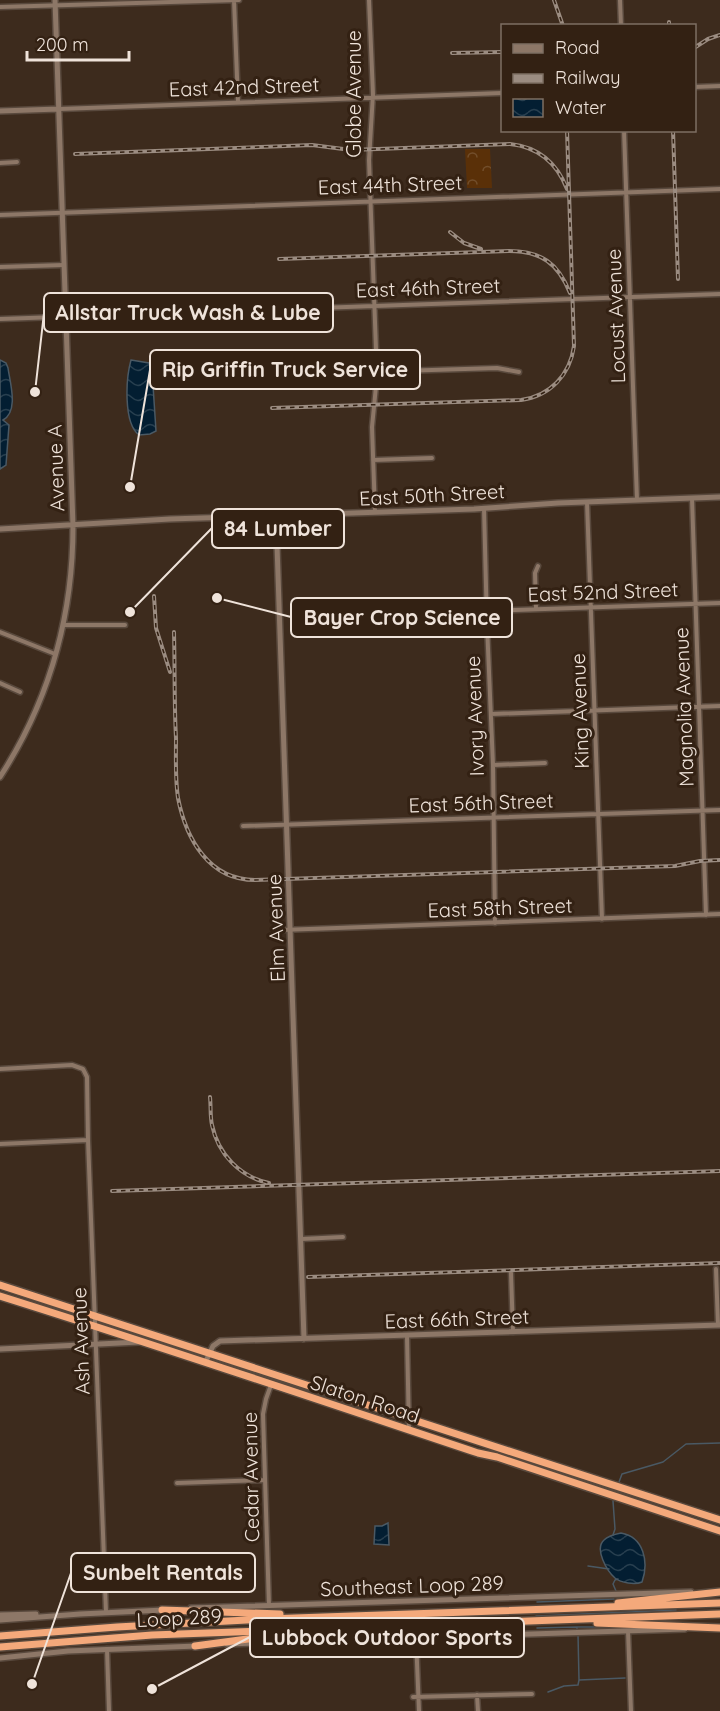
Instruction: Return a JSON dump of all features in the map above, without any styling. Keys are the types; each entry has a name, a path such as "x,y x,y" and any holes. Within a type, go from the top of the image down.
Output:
{"highway":[{"name":"Slaton Road","path":"0,1285 720,1520"},
{"name":"Slaton Road","path":"0,1296 206,1361 306,1397 720,1531"},
{"path":"306,1397 310,1385"},
{"path":"507,1611 626,1602 720,1591"},
{"name":"Loop 289","path":"0,1636 151,1625 720,1603"},
{"path":"162,1611 349,1616"},
{"name":"Loop 289","path":"0,1647 140,1636 720,1614"},
{"path":"508,1622 720,1628"},
{"path":"195,1646 327,1628"}],"main road":[{"name":"Avenue A","path":"0,777 35,714 56,654 70,577 73,526 55,3"},
{"path":"0,111 58,109"},
{"name":"East 50th Street","path":"0,529 170,519 720,497"},
{"name":"Elm Avenue","path":"276,516 304,1339"},
{"name":"East 66th Street","path":"210,1352 220,1341 719,1325"},
{"path":"0,1349 144,1342"},
{"path":"206,1361 210,1352"},
{"name":"Southeast Loop 289","path":"80,1614 720,1591"},
{"path":"0,1615 80,1614"},
{"path":"0,1620 80,1614"},
{"path":"0,1658 107,1649 720,1628"}],"street":[{"path":"234,0 238,102"},
{"path":"0,8 55,3 62,7 239,0"},
{"name":"Globe Avenue","path":"369,0 373,98 369,149 370,201 377,372 373,416 375,512"},
{"path":"620,0 621,24"},
{"path":"696,87 720,86"},
{"name":"East 42nd Street","path":"58,109 501,93"},
{"name":"Locust Avenue","path":"624,132 638,500"},
{"path":"0,163 17,162"},
{"name":"East 44th Street","path":"0,215 720,189"},
{"path":"0,267 64,265"},
{"name":"East 46th Street","path":"0,319 720,294"},
{"path":"367,372 497,368 519,372"},
{"path":"373,460 432,458"},
{"name":"Magnolia Avenue","path":"692,498 706,915"},
{"name":"King Avenue","path":"587,502 602,919"},
{"name":"Ivory Avenue","path":"484,508 493,765 495,923"},
{"path":"536,610 535,573 538,566"},
{"name":"East 52nd Street","path":"488,611 720,603"},
{"path":"63,625 125,625"},
{"path":"0,632 56,654"},
{"path":"0,683 20,692"},
{"path":"491,714 720,706"},
{"path":"493,765 545,763"},
{"name":"East 56th Street","path":"243,826 720,810"},
{"name":"East 58th Street","path":"281,930 720,914"},
{"name":"Ash Avenue","path":"0,1069 72,1065 83,1069 87,1077 106,1612"},
{"path":"0,1144 88,1140"},
{"path":"301,1239 343,1237"},
{"path":"716,1269 719,1325"},
{"path":"511,1273 513,1332"},
{"path":"407,1336 409,1431"},
{"name":"Cedar Avenue","path":"269,1606 263,1414 271,1385"},
{"path":"177,1483 265,1480"},
{"path":"628,1631 631,1711"},
{"path":"416,1638 416,1697 420,1711"},
{"path":"107,1649 109,1711"},
{"path":"416,1697 532,1694"},
{"path":"477,1695 477,1711"}],"green space":[{"path":"465,149 490,149 492,188 467,188"}],"water":[{"path":"0,360 6,363 8,368 12,404 8,416 3,420 9,425 6,465 0,469"},
{"path":"131,360 149,363 152,370 156,431 150,434 139,435 130,421 127,388"},
{"path":"388,1523 389,1545 374,1544 375,1526"},
{"path":"621,1533 635,1540 643,1552 645,1566 642,1582 632,1583 618,1580 608,1570 603,1560 601,1544 608,1537"}],"waterway":[{"path":"619,1482 622,1474 663,1462 686,1444 720,1443"},
{"path":"613,1501 615,1529 613,1535"},
{"path":"588,1566 609,1569"},
{"path":"616,1591 613,1584 618,1579"},
{"path":"537,1602 614,1599"},
{"path":"536,1616 676,1610"},
{"path":"537,1628 577,1627"},
{"path":"577,1629 577,1627 609,1627"},
{"path":"578,1634 579,1680 625,1678"},
{"path":"548,1692 564,1686 578,1685 579,1680"}],"railway":[{"path":"554,0 562,24"},
{"path":"696,47 720,35"},
{"path":"452,53 501,52"},
{"path":"272,408 521,400 541,394 557,382 568,366 574,346 567,132"},
{"path":"673,132 678,279"},
{"path":"75,154 312,145 351,150 510,144 529,149 545,158 558,171 567,189"},
{"path":"450,232 464,243 481,249"},
{"path":"279,259 509,251 530,253 539,256 554,267 570,293"},
{"path":"154,596 156,628 170,672"},
{"path":"174,632 178,798 194,842 202,854 225,873 255,880 675,866 720,860"},
{"path":"210,1097 212,1125 225,1155 240,1170 269,1183"},
{"path":"112,1191 720,1171"},
{"path":"308,1277 720,1263"}],"place":[{"name":"Allstar Truck Wash & Lube","path":"35,392"},
{"name":"Rip Griffin Truck Service","path":"130,487"},
{"name":"Bayer Crop Science","path":"217,598"},
{"name":"84 Lumber","path":"130,612"},
{"name":"Sunbelt Rentals","path":"32,1684"},
{"name":"Lubbock Outdoor Sports","path":"152,1689"}]}
